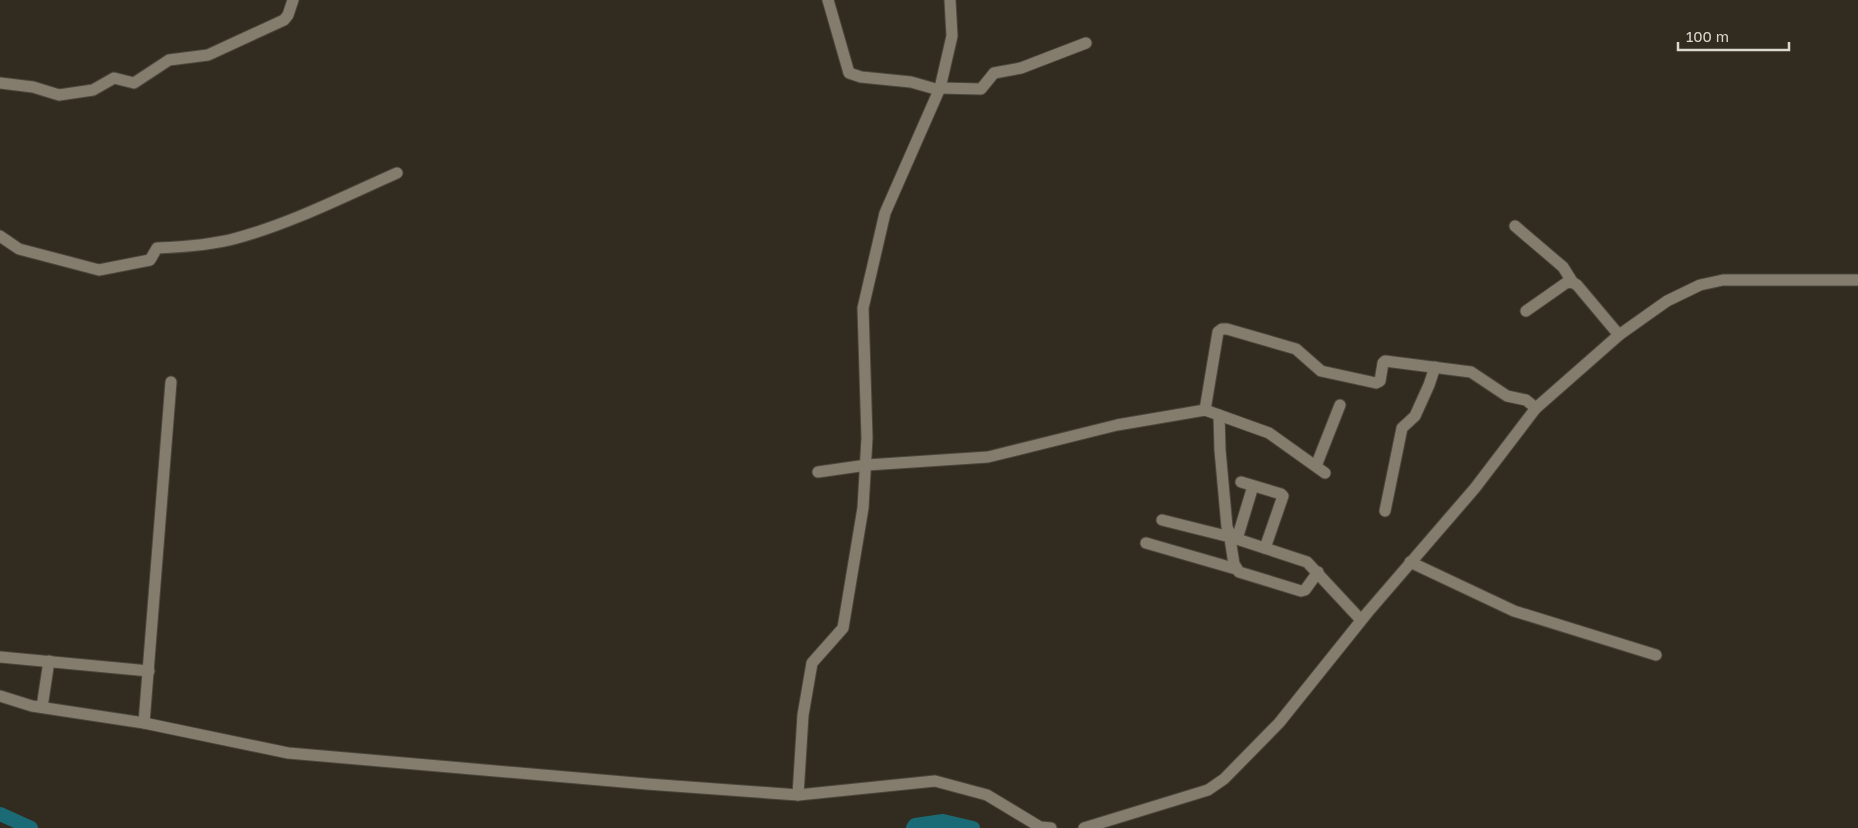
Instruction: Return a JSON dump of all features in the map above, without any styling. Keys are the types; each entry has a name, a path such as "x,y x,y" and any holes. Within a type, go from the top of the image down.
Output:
{"street":[{"path":"0,84 32,87 59,94 93,90 114,78 134,83 169,60 208,55 284,20 288,15 293,0"},
{"path":"828,0 849,73 861,77 911,82 939,89 981,89 994,73 1021,68 1086,43"},
{"path":"798,795 800,743 812,663 843,628 845,622 863,508 868,438 863,308 885,213 939,89 952,36 950,0"},
{"path":"0,236 19,249 100,270 150,260 158,248 182,247 236,238 276,226 397,173"},
{"path":"1515,226 1563,267 1573,283 1619,335"},
{"path":"1084,828 1208,790 1224,779 1279,723 1361,620 1475,488 1536,408 1619,335 1666,301 1700,285 1723,280 1858,280"},
{"path":"1526,312 1566,283 1573,283"},
{"path":"1204,410 1218,332 1222,329 1228,329 1296,349 1321,371 1376,383 1380,381 1383,363 1386,361 1471,372 1507,396 1526,400 1536,408"},
{"path":"1385,511 1402,428 1415,416 1435,367"},
{"path":"144,722 171,382"},
{"path":"818,472 867,465 988,457 1116,425 1204,410 1269,433 1321,469 1340,405"},
{"path":"1219,415 1227,527 1232,536 1236,569"},
{"path":"1241,482 1281,494 1283,498 1265,548"},
{"path":"1232,536 1254,486"},
{"path":"1162,520 1232,536 1305,561 1318,572 1361,620"},
{"path":"1146,544 1236,569 1239,572 1301,591 1306,590 1318,572"},
{"path":"1410,562 1514,610 1656,655"},
{"path":"0,657 149,671"},
{"path":"42,707 50,661"},
{"path":"0,696 42,707 144,722 288,752 647,784 798,795 935,781 987,795 1040,826 1051,828"}],"waterway":[{"path":"0,814 31,828"},
{"path":"913,828 915,825 943,821 973,828"}]}
